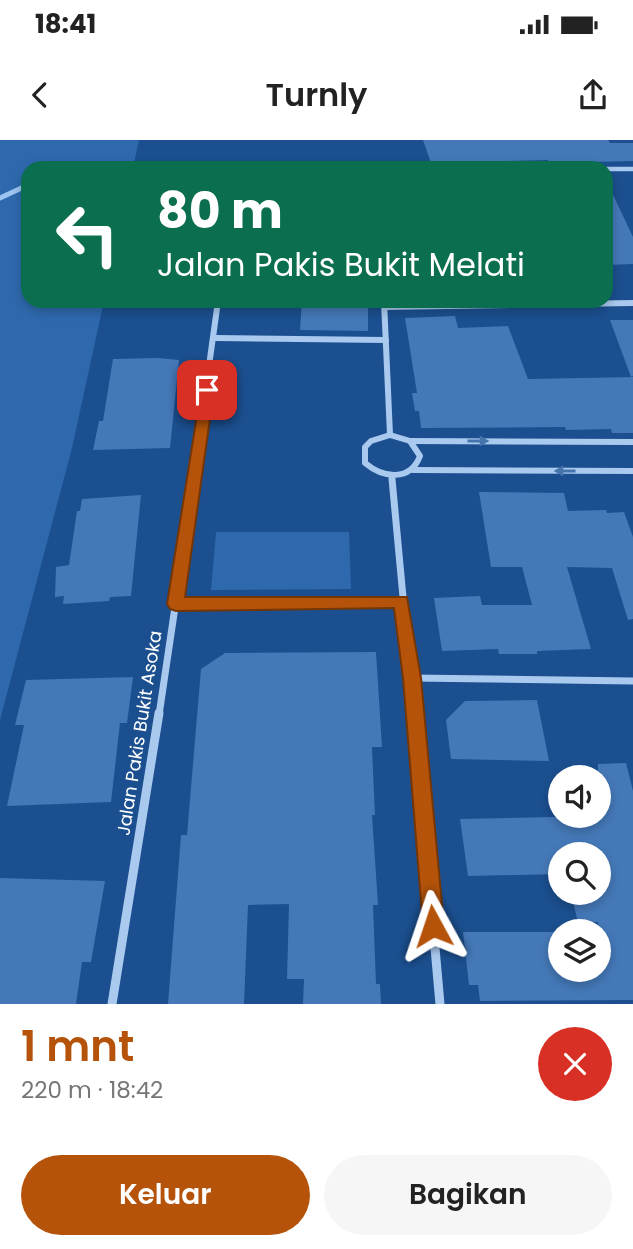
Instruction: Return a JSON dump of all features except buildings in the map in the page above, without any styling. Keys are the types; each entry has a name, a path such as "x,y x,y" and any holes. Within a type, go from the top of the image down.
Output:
{"street":[{"path":"613,169 633,169"},
{"path":"613,303 633,303"},
{"name":"Jalan Pakis Bukit Asoka","path":"112,1004 176,604 217,308"},
{"path":"385,308 390,435"},
{"path":"215,338 386,340"},
{"path":"633,442 410,441 390,435 370,441 363,455 372,470 392,476 413,470 633,471"},
{"path":"410,441 419,456 413,470"},
{"path":"392,476 401,601 412,678 440,1004"},
{"path":"176,604 401,601"},
{"path":"412,678 633,681"}],"shaded area":[{"path":"0,140 139,140 134,161 21,161 21,308 102,308 72,448 0,720"},
{"path":"216,532 349,532 351,589 211,590"}],"waterway":[{"path":"0,198 21,188"}],"route":[{"path":"207,390 176,604 401,601 412,678 433,926"}]}
